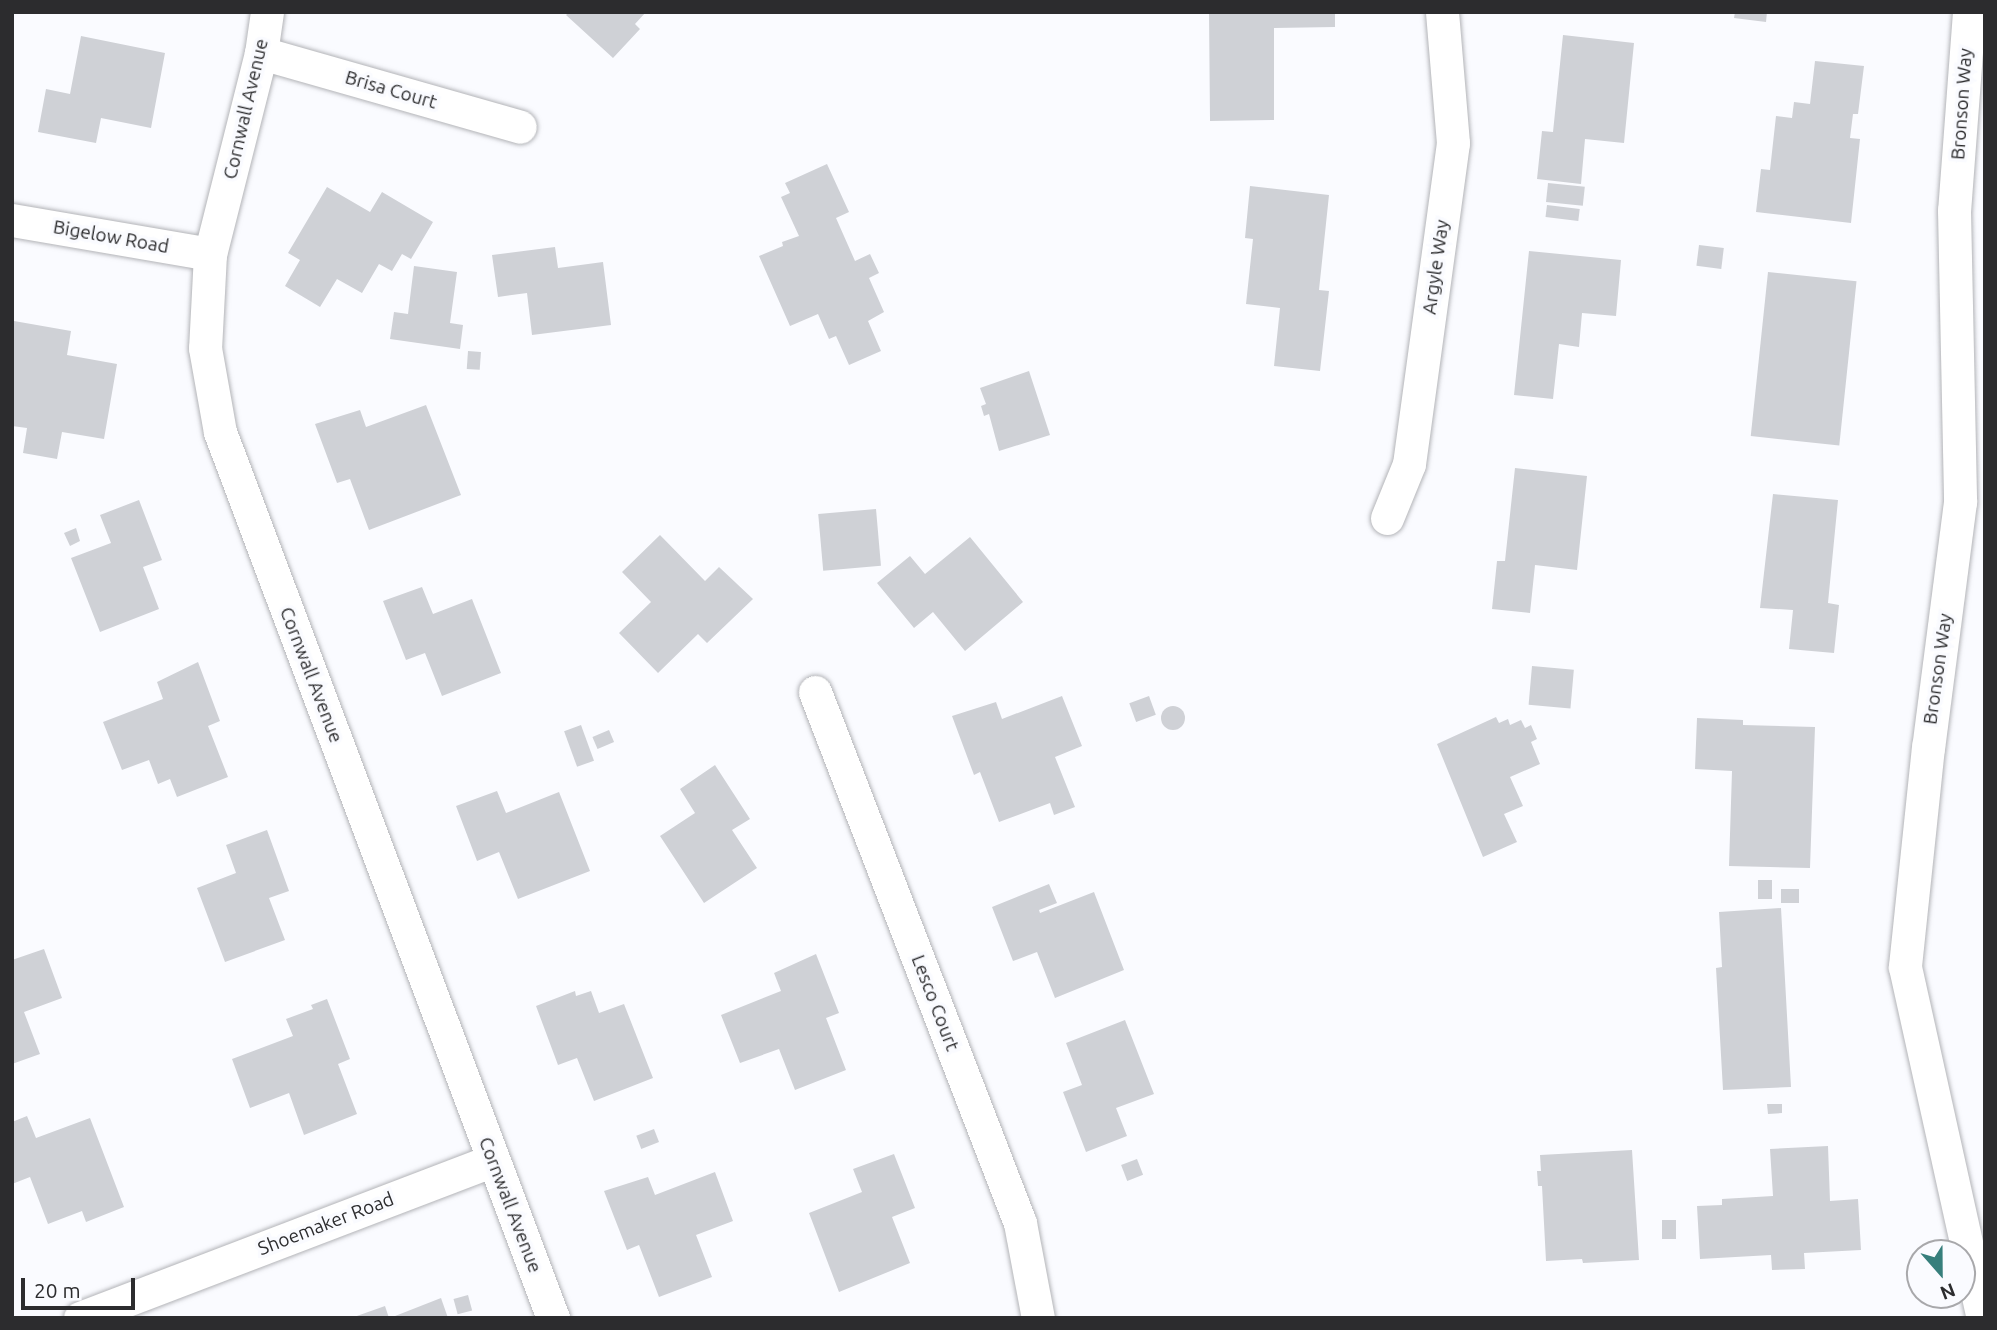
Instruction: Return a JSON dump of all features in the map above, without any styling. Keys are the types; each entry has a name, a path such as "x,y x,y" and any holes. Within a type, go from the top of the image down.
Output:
{"street":[{"name":"Cornwall Avenue","path":"267,12 261,52 210,254 205,348 220,432 553,1318"},
{"name":"Argyle Way","path":"1387,518 1409,464 1453,143 1442,12"},
{"name":"Bronson Way","path":"1969,12 1954,210 1960,502 1928,747 1905,967 1983,1318"},
{"name":"Brisa Court","path":"261,52 520,127"},
{"name":"Bigelow Road","path":"12,220 210,254"},
{"name":"Lesco Court","path":"815,692 1020,1223 1038,1318"},
{"name":"Shoemaker Road","path":"80,1318 493,1160"}],"building":[{"path":"569,12 646,12 635,24 640,29 613,58 566,15"},
{"path":"1209,12 1335,12 1335,27 1274,28 1274,120 1210,121"},
{"path":"1735,12 1767,12 1766,22 1734,18"},
{"path":"1563,35 1634,43 1624,143 1585,139 1581,184 1537,179 1542,131 1553,132"},
{"path":"81,36 165,53 151,128 101,118 96,143 38,132 46,89 70,94"},
{"path":"1815,61 1864,66 1858,114 1853,114 1850,138 1860,139 1851,223 1756,212 1761,169 1770,170 1776,116 1792,118 1794,102 1810,104"},
{"path":"827,164 849,212 836,218 855,261 870,254 879,273 869,278 884,312 868,321 881,351 849,365 836,336 829,339 818,314 790,326 759,256 783,246 782,242 799,236 781,197 790,193 785,183"},
{"path":"1548,183 1585,187 1583,206 1546,202"},
{"path":"1250,186 1329,195 1319,290 1329,291 1320,371 1274,366 1280,308 1246,304 1253,239 1245,238"},
{"path":"327,187 370,212 382,192 433,222 411,259 402,254 392,271 379,264 362,293 337,279 320,307 285,286 300,260 288,253"},
{"path":"1547,205 1580,209 1578,221 1546,217"},
{"path":"1699,245 1724,248 1721,269 1696,266"},
{"path":"555,247 558,268 603,262 611,325 532,335 527,293 498,297 492,255"},
{"path":"1529,251 1621,260 1616,316 1582,313 1579,347 1559,344 1553,399 1514,395"},
{"path":"414,266 457,272 450,323 463,325 460,349 390,339 394,312 408,314"},
{"path":"1768,272 1857,281 1839,445 1751,436"},
{"path":"14,321 71,331 67,355 117,364 104,439 62,432 57,459 23,453 27,428 12,426"},
{"path":"468,351 481,352 480,370 467,369"},
{"path":"1029,371 1050,435 999,451 989,414 984,416 981,406 986,404 980,388"},
{"path":"426,405 461,495 369,530 350,479 337,483 315,424 360,410 366,427"},
{"path":"1515,468 1587,476 1577,570 1535,565 1530,613 1492,609 1497,561 1505,561"},
{"path":"1773,494 1838,500 1828,603 1839,605 1834,653 1789,649 1793,610 1760,608"},
{"path":"139,500 162,560 143,567 159,609 100,632 71,558 111,543 100,515"},
{"path":"876,509 881,566 823,571 818,514"},
{"path":"76,528 80,541 70,546 64,533"},
{"path":"660,535 705,581 719,567 753,599 707,643 698,634 658,673 619,633 651,602 622,572"},
{"path":"970,537 1023,602 965,651 933,612 914,628 877,583 910,556 925,574"},
{"path":"422,587 433,614 472,599 501,673 442,696 425,653 406,660 383,601"},
{"path":"198,662 220,721 208,726 228,777 177,797 170,779 158,784 149,760 122,770 103,722 163,699 157,682"},
{"path":"1532,666 1574,670 1570,709 1529,705"},
{"path":"1062,696 1082,746 1055,757 1075,807 1054,815 1050,803 999,822 980,772 974,775 952,716 996,702 1002,719"},
{"path":"1149,696 1156,715 1136,722 1129,703"},
{"path":"1173,706 1182,709 1185,718 1182,727 1173,730 1164,727 1161,718 1164,709"},
{"path":"1496,717 1499,723 1508,719 1510,725 1521,720 1525,728 1531,725 1537,739 1531,742 1540,764 1510,777 1523,806 1504,814 1517,842 1483,857 1437,744"},
{"path":"1697,718 1743,720 1743,725 1815,727 1810,868 1729,866 1732,771 1695,769"},
{"path":"581,725 594,761 577,767 564,731"},
{"path":"609,730 614,742 598,749 592,737"},
{"path":"715,765 750,819 732,830 757,868 704,903 660,836 695,813 680,789"},
{"path":"497,791 506,813 559,792 590,871 518,899 499,852 477,861 456,806"},
{"path":"267,830 289,891 269,898 285,940 225,962 197,888 236,873 226,845"},
{"path":"1758,880 1772,880 1772,899 1758,899"},
{"path":"1049,884 1057,903 1039,910 1040,913 1094,892 1124,970 1055,998 1037,952 1013,961 992,907"},
{"path":"1781,889 1799,889 1799,903 1781,903"},
{"path":"1781,908 1791,1087 1723,1090 1716,968 1722,967 1719,912"},
{"path":"44,949 62,998 24,1012 40,1054 12,1064 12,960"},
{"path":"816,954 839,1013 826,1018 846,1070 795,1090 779,1049 740,1063 721,1015 781,991 774,973"},
{"path":"575,991 576,996 591,991 599,1013 624,1004 653,1078 594,1101 577,1058 558,1065 536,1006"},
{"path":"327,999 350,1059 338,1064 357,1114 304,1135 289,1093 250,1108 232,1059 293,1036 286,1019 313,1009 311,1005"},
{"path":"1125,1020 1154,1094 1116,1108 1127,1136 1086,1152 1063,1092 1082,1085 1066,1043"},
{"path":"1767,1104 1782,1104 1782,1113 1768,1114"},
{"path":"27,1116 36,1138 90,1118 124,1207 86,1222 82,1211 48,1224 30,1177 12,1184 12,1122"},
{"path":"654,1129 659,1142 641,1149 636,1136"},
{"path":"1828,1146 1830,1201 1858,1199 1861,1250 1804,1253 1805,1269 1772,1270 1771,1255 1700,1259 1697,1206 1722,1205 1722,1199 1773,1196 1770,1149"},
{"path":"1632,1150 1639,1260 1583,1263 1582,1259 1546,1261 1542,1186 1538,1186 1537,1171 1541,1171 1540,1155"},
{"path":"894,1154 915,1208 892,1217 910,1263 839,1292 809,1213 862,1192 853,1169"},
{"path":"1137,1159 1143,1175 1127,1181 1121,1165"},
{"path":"715,1172 733,1221 696,1235 712,1277 659,1297 639,1245 627,1250 604,1191 648,1177 655,1195"},
{"path":"1662,1220 1676,1220 1676,1239 1662,1239"},
{"path":"468,1295 472,1310 458,1314 454,1299"},
{"path":"441,1298 448,1318 390,1318"},
{"path":"385,1306 389,1318 354,1318 354,1317"}]}
